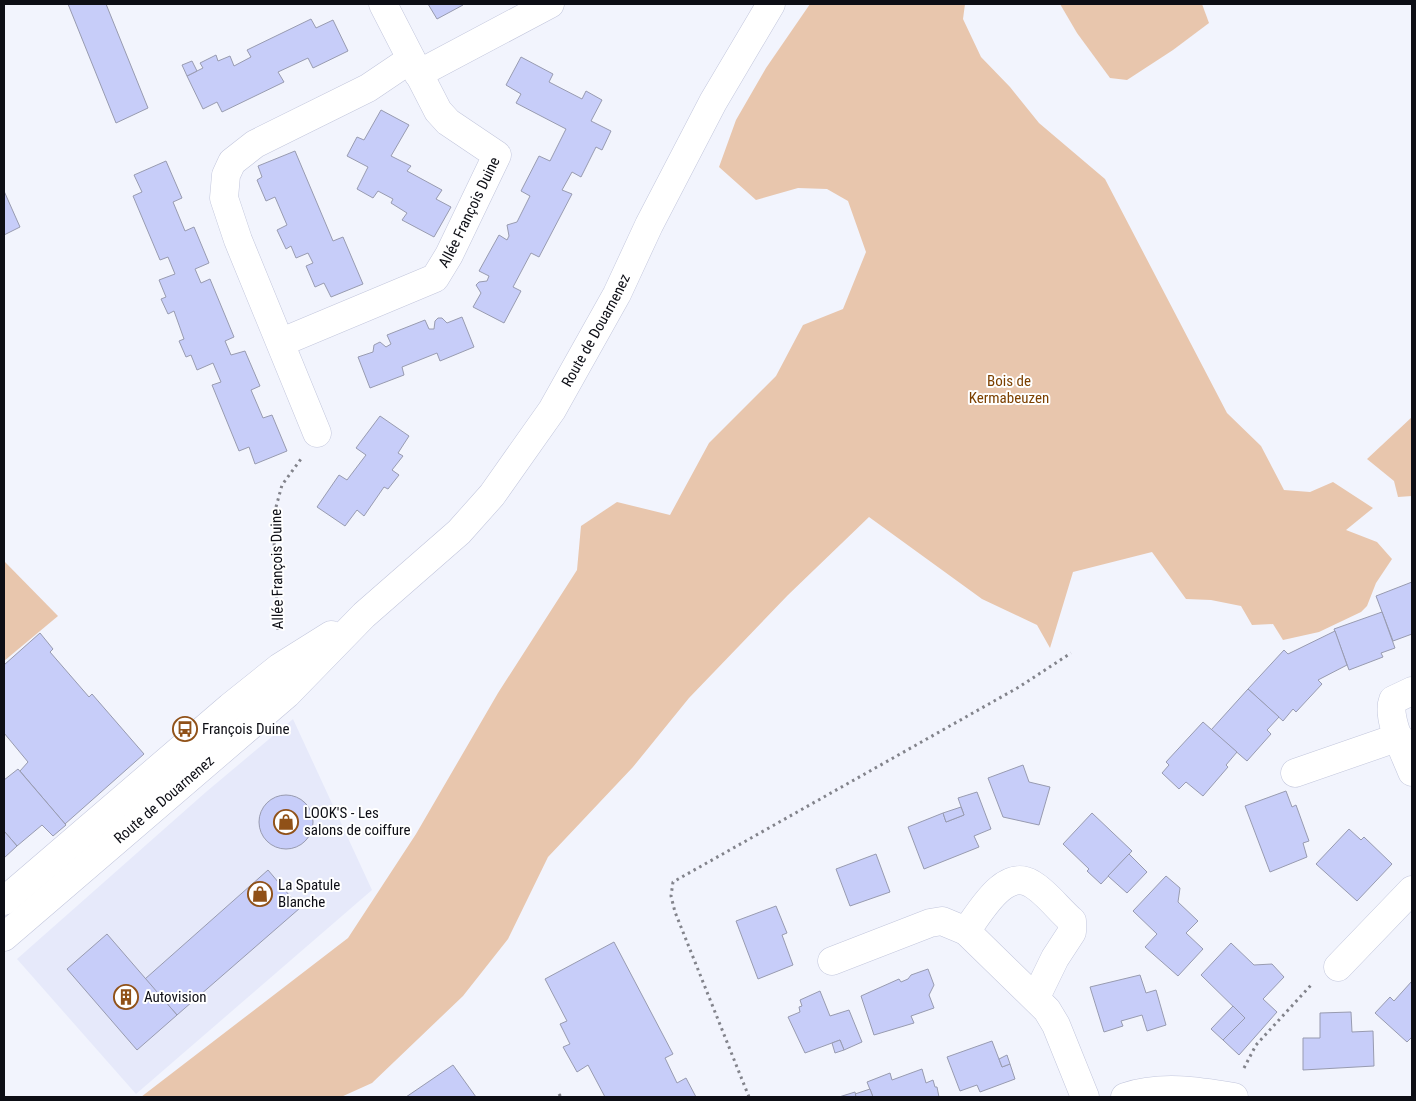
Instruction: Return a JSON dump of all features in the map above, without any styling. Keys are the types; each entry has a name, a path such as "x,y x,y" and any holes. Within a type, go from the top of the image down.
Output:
{"street":[{"name":"Allée François Duine","path":"282,342 435,278 449,255 497,155 448,122 438,110 383,4"},
{"path":"318,433 282,342 238,240 224,198 226,175 232,162 255,144 368,88 550,4"},
{"name":"Route de Douarnenez","path":"4,938 287,694 364,615 435,554 476,514 552,410 617,294 649,225 713,102 771,4"},
{"name":"Route de Douarnenez","path":"4,901 280,667 364,615"},
{"path":"1412,691 1393,700 1391,706 1398,737 1412,772"},
{"path":"1294,773 1398,737"},
{"path":"966,931 996,892 1007,883 1016,880 1031,884 1072,921 1072,932 1055,958 1036,997"},
{"path":"1338,967 1412,890"},
{"path":"832,961 930,923 942,921 966,931 1036,997 1056,1025 1085,1097"},
{"path":"1125,1097 1159,1090 1193,1091 1234,1097"}],"path":[{"name":"Allée François Duine","path":"280,667 273,518 276,500 288,475 318,433"},
{"path":"749,1097 675,912 671,896 673,882 1019,687 1071,653"},
{"path":"1234,1097 1250,1053 1256,1045 1327,967 1338,967"}],"shaded area":[{"path":"293,719 372,890 136,1094 17,959 206,792"}],"green space":[{"name":"Bois de Kermabeuzen","path":"810,4 965,4 963,19 981,57 1010,87 1039,123 1105,179 1227,413 1261,446 1284,490 1310,492 1333,482 1373,508 1346,530 1377,542 1392,559 1376,583 1367,606 1361,612 1319,632 1283,640 1273,624 1252,625 1241,606 1211,600 1186,599 1152,552 1073,572 1050,648 1037,625 982,599 869,517 788,595 689,698 633,767 548,857 508,939 463,996 372,1083 341,1097 141,1097 348,938 416,834 498,693 577,570 581,526 617,502 670,515 709,443 776,376 803,325 843,309 866,252 848,201 827,189 798,188 756,200 719,167 736,120 766,68"},
{"path":"1060,4 1202,4 1209,23 1173,50 1127,80 1110,78 1077,33"},
{"path":"1412,417 1412,496 1398,497 1394,481 1367,459"},
{"path":"4,561 58,616 4,661"}],"building":[{"path":"68,4 106,4 148,108 116,123"},
{"path":"428,4 463,4 463,5 437,19"},
{"path":"311,19 316,28 333,20 348,51 313,68 308,58 278,72 284,82 222,112 217,102 203,109 187,76 203,68 200,63 216,55 218,61 230,56 234,66 251,57 247,50"},
{"path":"521,57 553,74 549,82 582,99 586,91 602,100 591,121 611,131 602,150 596,147 581,177 572,172 562,190 572,194 539,257 531,253 513,287 521,291 504,323 473,307 481,293 476,285 479,282 487,281 489,276 479,271 499,235 507,240 509,236 507,225 517,222 530,196 521,191 539,156 550,161 566,129 516,103 521,94 506,85"},
{"path":"192,61 197,71 187,76 182,65"},
{"path":"381,110 409,125 391,156 411,166 407,171 442,190 436,199 451,207 434,237 402,220 407,213 391,203 393,199 378,191 373,198 357,189 368,167 347,156 357,137 364,140"},
{"path":"295,151 333,241 343,237 363,284 331,297 324,283 315,287 306,266 313,263 308,253 296,258 291,246 286,249 277,230 287,225 275,197 266,201 257,180 262,177 258,166"},
{"path":"166,161 182,198 173,202 185,231 194,227 209,263 195,269 201,283 210,279 234,337 225,341 231,355 245,351 260,386 251,390 263,418 272,415 287,451 255,464 249,447 239,451 212,385 221,382 213,363 197,370 191,355 186,357 179,341 184,339 174,311 168,314 161,299 166,297 159,280 175,274 168,257 160,260 133,196 142,192 134,175"},
{"path":"4,191 20,227 4,235"},
{"path":"462,317 474,347 440,361 437,353 402,367 404,375 370,388 358,357 373,352 374,345 380,342 386,347 391,344 387,335 425,320 429,329 434,329 435,321 438,318 442,318 447,323"},
{"path":"380,416 409,436 398,453 403,456 392,470 399,475 388,489 384,487 364,516 357,510 345,526 317,507 339,475 347,480 366,455 356,448"},
{"path":"1412,582 1412,634 1393,641 1376,596"},
{"path":"1382,612 1395,648 1381,653 1383,657 1349,670 1334,629"},
{"path":"1335,631 1347,665 1318,680 1322,684 1296,712 1293,709 1283,721 1248,689 1284,650 1288,654"},
{"path":"40,633 53,649 50,652 89,697 92,694 144,754 65,824 20,771 28,762 4,733 4,665"},
{"path":"1248,689 1279,717 1267,730 1271,734 1247,761 1211,730"},
{"path":"1203,722 1237,752 1226,765 1228,767 1203,796 1186,782 1179,789 1162,773 1169,765 1166,762"},
{"path":"1023,765 1029,782 1050,787 1039,825 1003,817 988,778"},
{"path":"18,769 66,825 53,836 42,825 17,846 4,831 4,780"},
{"path":"1286,791 1292,807 1296,805 1309,841 1303,843 1307,857 1270,872 1245,806"},
{"path":"977,792 991,829 974,836 979,847 924,869 908,827 943,813 946,822 964,815 958,798"},
{"path":"286,795 296,797 305,803 311,812 313,822 311,832 305,841 296,847 286,849 276,847 267,841 261,832 259,822 261,812 267,803 276,797"},
{"path":"961,807 964,815 946,822 943,813"},
{"path":"1092,813 1132,851 1101,884 1087,871 1089,869 1063,844"},
{"path":"1349,829 1361,840 1364,837 1392,864 1357,901 1316,864"},
{"path":"4,831 17,846 4,858"},
{"path":"876,854 890,892 850,906 836,869"},
{"path":"1129,854 1147,872 1127,893 1108,876"},
{"path":"268,870 300,908 177,1015 145,979"},
{"path":"1166,876 1180,888 1178,902 1198,921 1186,933 1203,949 1178,976 1145,947 1157,934 1133,911"},
{"path":"776,906 787,933 782,935 793,965 758,979 736,921"},
{"name":"Autovision","path":"107,934 177,1015 137,1050 67,969"},
{"path":"614,942 673,1054 665,1058 677,1083 686,1078 696,1097 605,1097 588,1065 577,1072 563,1047 570,1044 560,1024 567,1021 545,979"},
{"path":"1231,943 1254,965 1272,964 1284,977 1263,999 1277,1012 1239,1055 1223,1040 1245,1018 1201,975"},
{"path":"928,969 934,985 929,995 934,1008 911,1016 914,1023 874,1035 861,996 899,979 901,982 908,979 911,975"},
{"path":"1140,975 1146,993 1156,990 1166,1025 1147,1031 1142,1015 1121,1021 1123,1026 1104,1032 1090,987"},
{"path":"1412,981 1412,1037 1407,1042 1375,1013 1390,997 1394,1001"},
{"path":"820,991 830,1016 849,1010 862,1042 844,1050 840,1040 805,1053 788,1017 800,1012 799,1007 802,1006 800,1000"},
{"path":"1233,1006 1245,1018 1223,1040 1211,1029"},
{"path":"1351,1012 1352,1032 1373,1031 1374,1066 1303,1070 1303,1038 1320,1038 1320,1013"},
{"path":"840,1040 844,1050 835,1053 832,1043"},
{"path":"992,1041 1002,1067 1010,1064 1015,1079 980,1092 977,1085 960,1091 947,1057"},
{"path":"1007,1055 1010,1064 1002,1067 999,1059"},
{"path":"453,1065 476,1097 406,1097"},
{"path":"922,1069 926,1083 933,1080 939,1097 873,1097 867,1082 890,1073 892,1080"},
{"path":"870,1089 873,1097 856,1097 855,1094"},
{"path":"855,1092 856,1097 839,1097"}],"place":[{"name":"François Duine","path":"185,729"},
{"name":"LOOK'S - Les salons de coiffure","path":"286,822"},
{"name":"La Spatule Blanche","path":"260,894"},
{"name":"Autovision","path":"126,997"}]}
